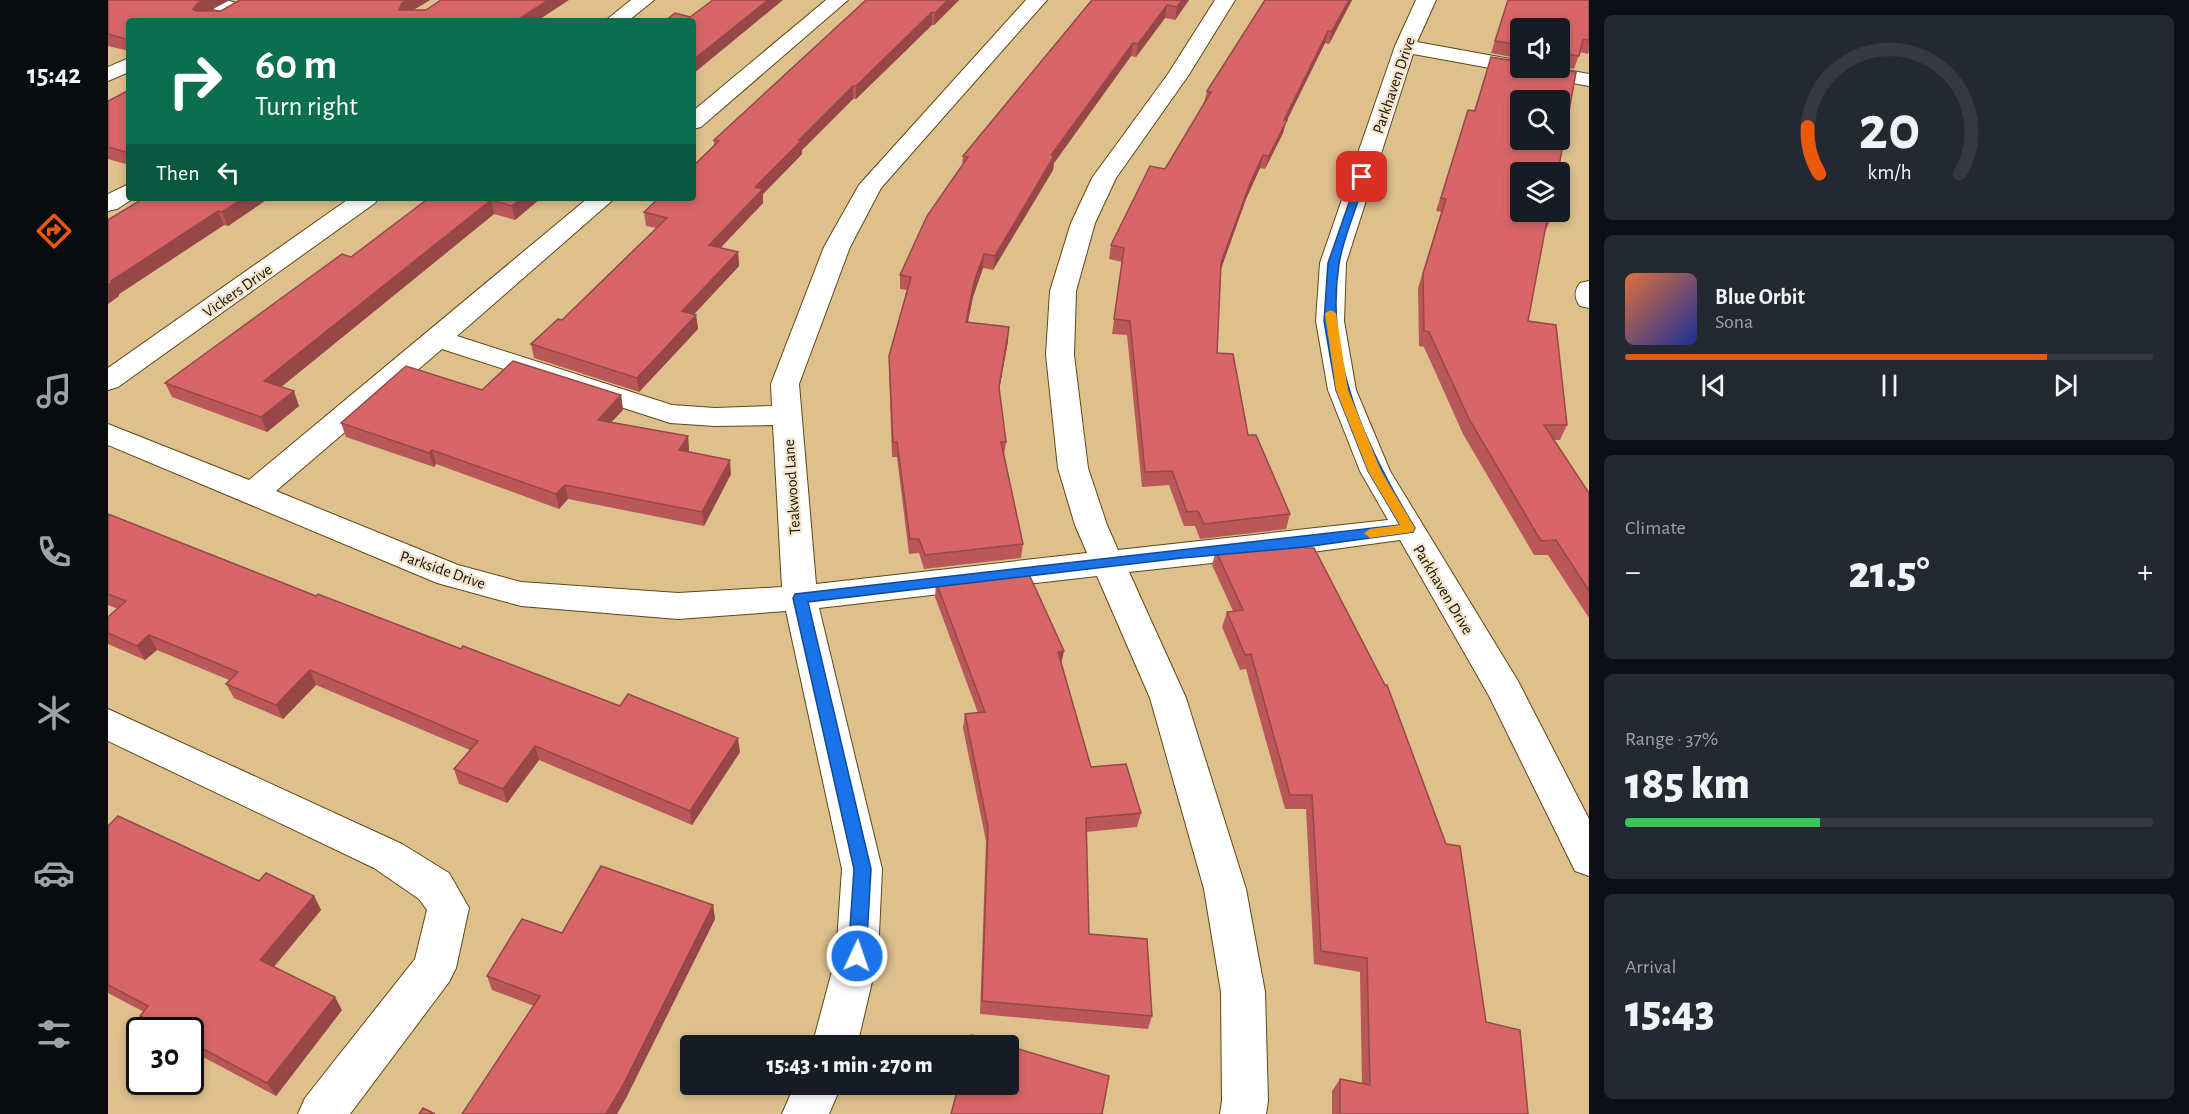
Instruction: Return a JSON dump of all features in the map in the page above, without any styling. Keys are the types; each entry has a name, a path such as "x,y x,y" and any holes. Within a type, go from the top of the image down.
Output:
{"street":[{"path":"199,0 242,4"},
{"path":"619,18 644,0"},
{"path":"696,119 837,0"},
{"name":"Teakwood Lane","path":"837,1035 857,956 862,869 800,598 784,384 837,247 871,185 1037,0"},
{"path":"1225,0 1177,76 1104,178 1083,223 1063,291 1060,355 1073,468 1091,525 1168,698 1225,889 1242,992 1245,1101 1243,1114"},
{"name":"Parkhaven Drive","path":"1426,0 1405,46 1334,263 1330,321 1342,390 1375,471 1505,691 1589,860"},
{"path":"216,18 242,4"},
{"path":"1405,46 1589,80"},
{"path":"108,75 126,66"},
{"path":"108,204 126,193"},
{"name":"Vickers Drive","path":"108,381 362,201"},
{"path":"253,494 599,201"},
{"path":"1589,289 1589,300"},
{"path":"437,338 670,414 715,417 786,415"},
{"name":"Parkside Drive","path":"108,434 449,575 521,594 678,606 800,598 1408,528"},
{"path":"108,724 388,856 434,886 448,908 434,968 321,1114"},
{"path":"805,1114 814,1095"}],"building":[{"path":"108,0 203,0 193,9 221,11 240,0 407,0 402,3 399,10 426,10 441,0 548,0 521,18 126,18 126,39 108,34"},
{"path":"713,0 768,0 696,58 696,18 669,18 675,13 690,17"},
{"path":"866,0 948,0 935,13 932,12 856,86 853,86 755,187 763,189 709,245 738,252 682,311 696,315 637,378 531,344 558,319 562,320 667,218 644,212 656,201 696,201 696,163 719,141 714,140"},
{"path":"1092,0 1182,0 1177,7 1167,5 1138,44 1133,43 1051,155 1054,156 995,256 984,254 974,282 966,322 1009,327 999,387 1006,442 1001,442 1023,544 925,555 919,539 910,539 897,442 893,442 889,356 911,277 900,275 927,216 968,157 963,156"},
{"path":"1265,0 1349,0 1332,31 1328,31 1284,120 1287,120 1269,156 1263,155 1249,186 1221,263 1217,353 1233,354 1248,435 1256,435 1290,514 1204,524 1198,511 1187,512 1172,471 1145,472 1130,321 1114,319 1124,248 1111,245 1150,166 1165,169 1211,92 1207,91"},
{"path":"1508,0 1589,0 1589,40 1583,39 1579,56 1570,55 1570,18 1510,18 1510,43 1495,41"},
{"path":"1491,57 1510,60 1510,78 1570,78 1570,71 1576,72 1570,105 1570,90 1510,90 1510,150 1562,150 1560,162 1510,162 1510,222 1547,222 1528,321 1556,325 1567,425 1544,425 1589,493 1589,591 1556,540 1541,541 1469,419 1429,332 1424,331 1423,274 1446,199 1441,198 1468,110 1475,111"},
{"path":"126,92 126,152 108,147 108,101"},
{"path":"139,201 239,201 222,212 218,211 108,285 108,220"},
{"path":"425,201 490,201 264,381 294,391 261,417 165,383 342,254 351,257"},
{"path":"494,201 518,201 512,206"},
{"path":"513,361 621,395 598,420 688,436 679,450 730,460 702,512 565,485 556,494 432,450 429,453 341,423 406,366 482,390"},
{"path":"108,514 316,596 318,594 461,649 463,646 620,706 628,694 738,738 690,811 535,746 503,789 454,769 478,741 310,670 276,705 226,684 238,672 149,635 137,646 108,633 108,617 126,601 108,594"},
{"path":"1302,541 1305,548 1314,548 1387,685 1446,844 1460,846 1486,1022 1520,1030 1528,1114 1340,1114 1340,1079 1370,1085 1367,958 1321,951 1312,795 1290,795 1251,654 1245,655 1227,612 1243,610 1216,551"},
{"path":"1028,572 1064,651 1058,652 1091,767 1126,764 1141,813 1086,818 1089,934 1147,939 1152,1016 982,1001 988,827 965,714 985,712 936,582"},
{"path":"118,816 259,881 266,873 314,896 260,960 335,997 267,1083 204,1049 204,1017 142,1017 140,1016 148,1006 108,985 108,826"},
{"path":"601,866 713,905 623,1085 606,1114 462,1114 540,996 487,976 522,919 562,933"},
{"path":"1019,1049 1109,1076 1102,1114 951,1114 956,1095 1019,1095"},
{"path":"423,1108 435,1114 419,1114"}],"slow traffic":[{"path":"1331,313 1330,321 1342,390 1375,471 1408,528 1370,533"}],"route":[{"path":"857,956 862,869 800,598 1305,542 1408,528 1375,471 1342,390 1330,321 1334,263 1362,177"}]}
